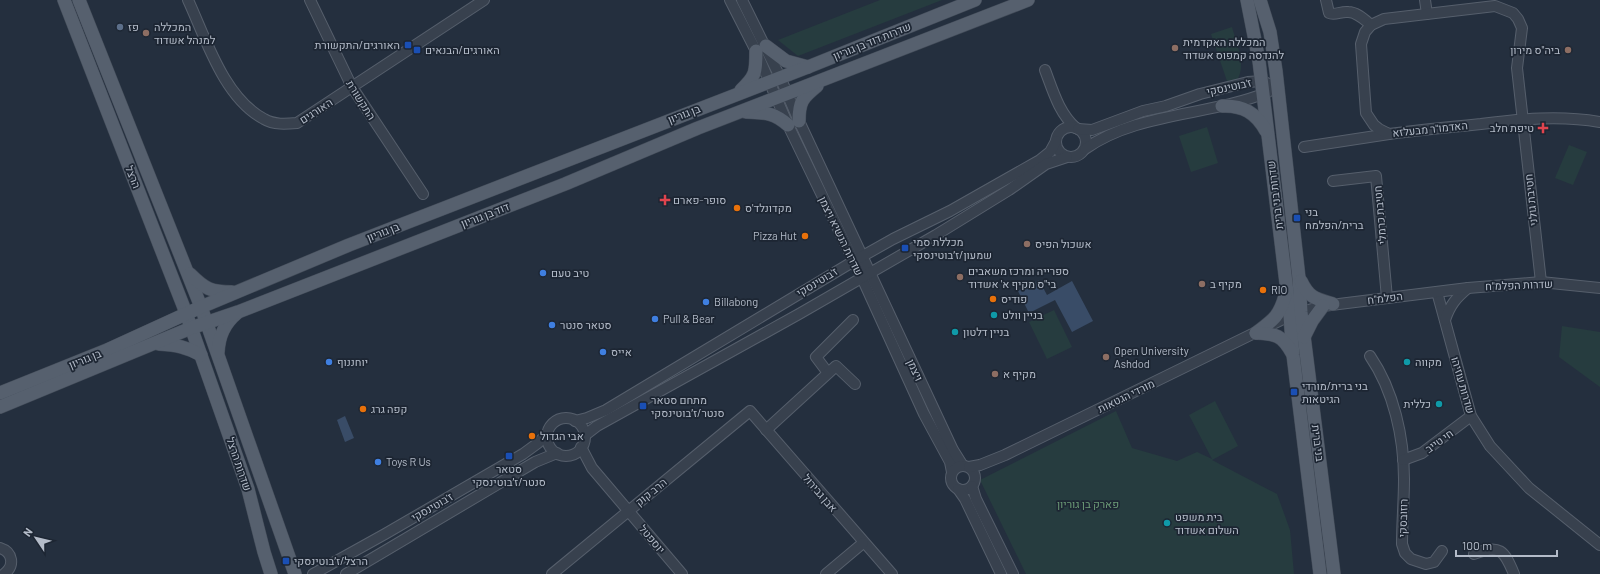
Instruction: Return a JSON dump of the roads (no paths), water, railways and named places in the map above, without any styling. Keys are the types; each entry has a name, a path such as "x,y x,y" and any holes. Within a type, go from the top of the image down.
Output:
{"main road":[{"name":"הרצל","path":"64,0 201,355"},
{"name":"הרצל","path":"79,0 187,271 206,323"},
{"name":"שדרות דוד בן גוריון","path":"775,79 975,0"},
{"name":"שדרות בני ברית","path":"1247,0 1255,33 1286,290 1296,314"},
{"path":"1260,0 1270,32 1278,88"},
{"path":"782,96 1024,2"},
{"path":"737,94 754,76 761,49 786,61 808,67"},
{"name":"בן גוריון","path":"0,393 107,350 186,313 349,245 775,79"},
{"path":"742,111 770,114 794,123 799,107 808,93 826,79"},
{"name":"שדרות בני ברית","path":"1278,88 1299,278 1293,355 1297,392"},
{"name":"דוד בן גוריון","path":"191,328 238,312 558,187 782,96"},
{"path":"1222,106 1242,107 1261,121 1268,133"},
{"path":"187,271 200,283 211,290 238,292"},
{"path":"1299,278 1309,295 1328,305 1312,321 1304,337"},
{"path":"1256,333 1277,316 1286,290"},
{"path":"218,354 220,338 227,324 238,312"},
{"name":"בני ברית","path":"1296,314 1304,337 1334,574"},
{"path":"206,323 218,354"},
{"path":"0,407 191,328"},
{"path":"1256,333 1272,334 1282,338 1293,355"},
{"path":"155,343 190,348 201,355"},
{"name":"שדרות הרצל","path":"218,354 294,574"},
{"name":"שדרות הרצל","path":"201,355 248,490 270,572"},
{"name":"בני ברית","path":"1297,392 1320,574"}],"street":[{"name":"האורגים","path":"188,0 230,90 246,106 264,120 280,124 297,123 484,0"},
{"name":"התקשורת","path":"310,0 352,87 423,194"},
{"name":"שדרות הנשיא ויצמן","path":"730,0 761,49"},
{"name":"שדרות הנשיא ויצמן","path":"742,0 761,49 794,123 866,275 924,414 950,462 952,472"},
{"path":"1326,0 1329,13 1349,12 1356,14 1371,25 1384,19 1427,14 1425,0"},
{"name":"חטיבת גולני","path":"1427,14 1495,6 1513,13 1522,28 1517,68 1541,282"},
{"name":"האדמו\"ר מבעלזא","path":"1371,25 1365,32 1361,44 1365,106 1368,118 1379,129 1389,134 1522,119 1556,118 1600,122"},
{"path":"1045,70 1059,106 1068,120 1086,137 1084,150 1077,156 1067,157 1059,151 1059,106"},
{"name":"ז'בוטינסקי","path":"1077,128 1092,130 1129,115 1166,106 1207,92 1248,82 1262,88 1278,88"},
{"name":"ז'בוטינסקי","path":"1084,150 1104,137 1138,125 1250,100 1262,88"},
{"path":"1058,137 1067,128 1077,128"},
{"path":"1304,147 1389,134"},
{"name":"ז'בוטינסקי","path":"575,421 606,410 858,258 950,210 1040,160 1050,152 1058,137"},
{"name":"ז'בוטינסקי","path":"584,436 597,426 866,275 1000,196 1046,164 1067,157"},
{"name":"חטיבת כרמלי","path":"1333,181 1376,176 1387,298"},
{"name":"ויצמן","path":"866,275 953,450 966,466"},
{"name":"שדרות הפלמ\"ח","path":"1437,292 1541,282 1600,288"},
{"path":"1445,320 1449,307 1457,297 1468,288"},
{"name":"הפלמ\"ח","path":"1328,305 1437,292"},
{"name":"שדרות עוזיהו","path":"1437,292 1471,416 1490,446 1505,464 1529,488 1600,545"},
{"path":"1296,314 1328,305"},
{"name":"מורדי הגטאות","path":"966,466 980,465 1005,455 1296,314"},
{"path":"828,373 816,357 853,320"},
{"path":"1370,356 1379,369 1389,391 1402,445 1403,460"},
{"path":"766,430 836,366 855,384"},
{"name":"אבן גבירול","path":"750,411 863,543 892,574"},
{"name":"הרב קוק","path":"552,574 750,411"},
{"name":"חי טייב","path":"1403,460 1422,453 1471,416"},
{"path":"566,418 575,421 581,426 584,436 581,447 570,455 562,455 557,453 549,445 547,434 551,425 566,418"},
{"name":"ז'בוטינסקי","path":"313,574 523,454 547,434"},
{"name":"יוספטל","path":"581,447 592,468 682,574"},
{"name":"ז'בוטינסקי","path":"346,574 535,462 557,453"},
{"name":"יוספטל","path":"570,455 592,468"},
{"name":"מורדי הגטאות","path":"973,482 982,471 1005,455"},
{"name":"רוזובסקי","path":"1403,460 1402,544 1405,553 1411,559 1426,564 1434,562 1442,551"},
{"path":"1001,574 965,499 951,482 952,472 957,467 966,466 974,472 973,482 976,499 1013,574"},
{"path":"958,489 967,489 973,482"},
{"name":"שדרות עוזיהו","path":"1564,515 1600,537"},
{"path":"826,574 863,543"},
{"path":"0,548 8,552 11,558 11,566 6,573"},
{"path":"1474,554 1488,548 1502,552 1507,558 1514,574"}],"water":[{"path":"1039,280 1047,295 1072,281 1093,321 1072,332 1055,300 1029,313 1018,291"},
{"path":"345,416 354,438 345,442 337,420"}],"place":[{"name":"פז","path":"120,27"},
{"name":"המכללה למנהל אשדוד","path":"146,33"},
{"name":"האורגים/התקשורת","path":"408,45"},
{"name":"המכללה האקדמית להנדסה קמפוס אשדוד","path":"1175,48"},
{"name":"האורגים/הבנאים","path":"417,50"},
{"name":"ביה\"ס מירון","path":"1568,50"},
{"name":"טיפת חלב","path":"1543,128"},
{"name":"סופר-פארם","path":"665,200"},
{"name":"מקדונלד'ס","path":"737,208"},
{"name":"בני ברית/הפלמח","path":"1297,218"},
{"name":"Pizza Hut","path":"805,236"},
{"name":"אשכול הפיס","path":"1027,244"},
{"name":"מכללת סמי שמעון/ז׳בוטינסקי","path":"905,248"},
{"name":"טיב טעם","path":"543,273"},
{"name":"ספרייה ומרכז משאבים בי\"ס מקיף א' אשדוד","path":"960,277"},
{"name":"מקיף ב","path":"1202,284"},
{"name":"RIO","path":"1263,290"},
{"name":"פודיס","path":"993,299"},
{"name":"Billabong","path":"706,302"},
{"name":"בניין וולט","path":"994,315"},
{"name":"Pull & Bear","path":"655,319"},
{"name":"סטאר סנטר","path":"552,325"},
{"name":"בניין דלטון","path":"955,332"},
{"name":"אייס","path":"603,352"},
{"name":"Open University Ashdod","path":"1106,357"},
{"name":"יוחננוף","path":"329,362"},
{"name":"מקווה","path":"1407,362"},
{"name":"מקיף א","path":"995,374"},
{"name":"בני ברית/מורדי הגיטאות","path":"1294,392"},
{"name":"כללית","path":"1439,404"},
{"name":"מתחם סטאר סנטר/ז׳בוטינסקי","path":"643,406"},
{"name":"קפה גרג","path":"363,409"},
{"name":"אבי הגדול","path":"532,436"},
{"name":"סטאר סנטר/ז׳בוטינסקי","path":"509,456"},
{"name":"Toys R Us","path":"378,462"},
{"name":"בית משפט השלום אשדוד","path":"1167,523"},
{"name":"הרצל/ז׳בוטינסקי","path":"286,561"}],"park label":[{"name":"פארק בן גוריון","path":"1088,504"}]}
